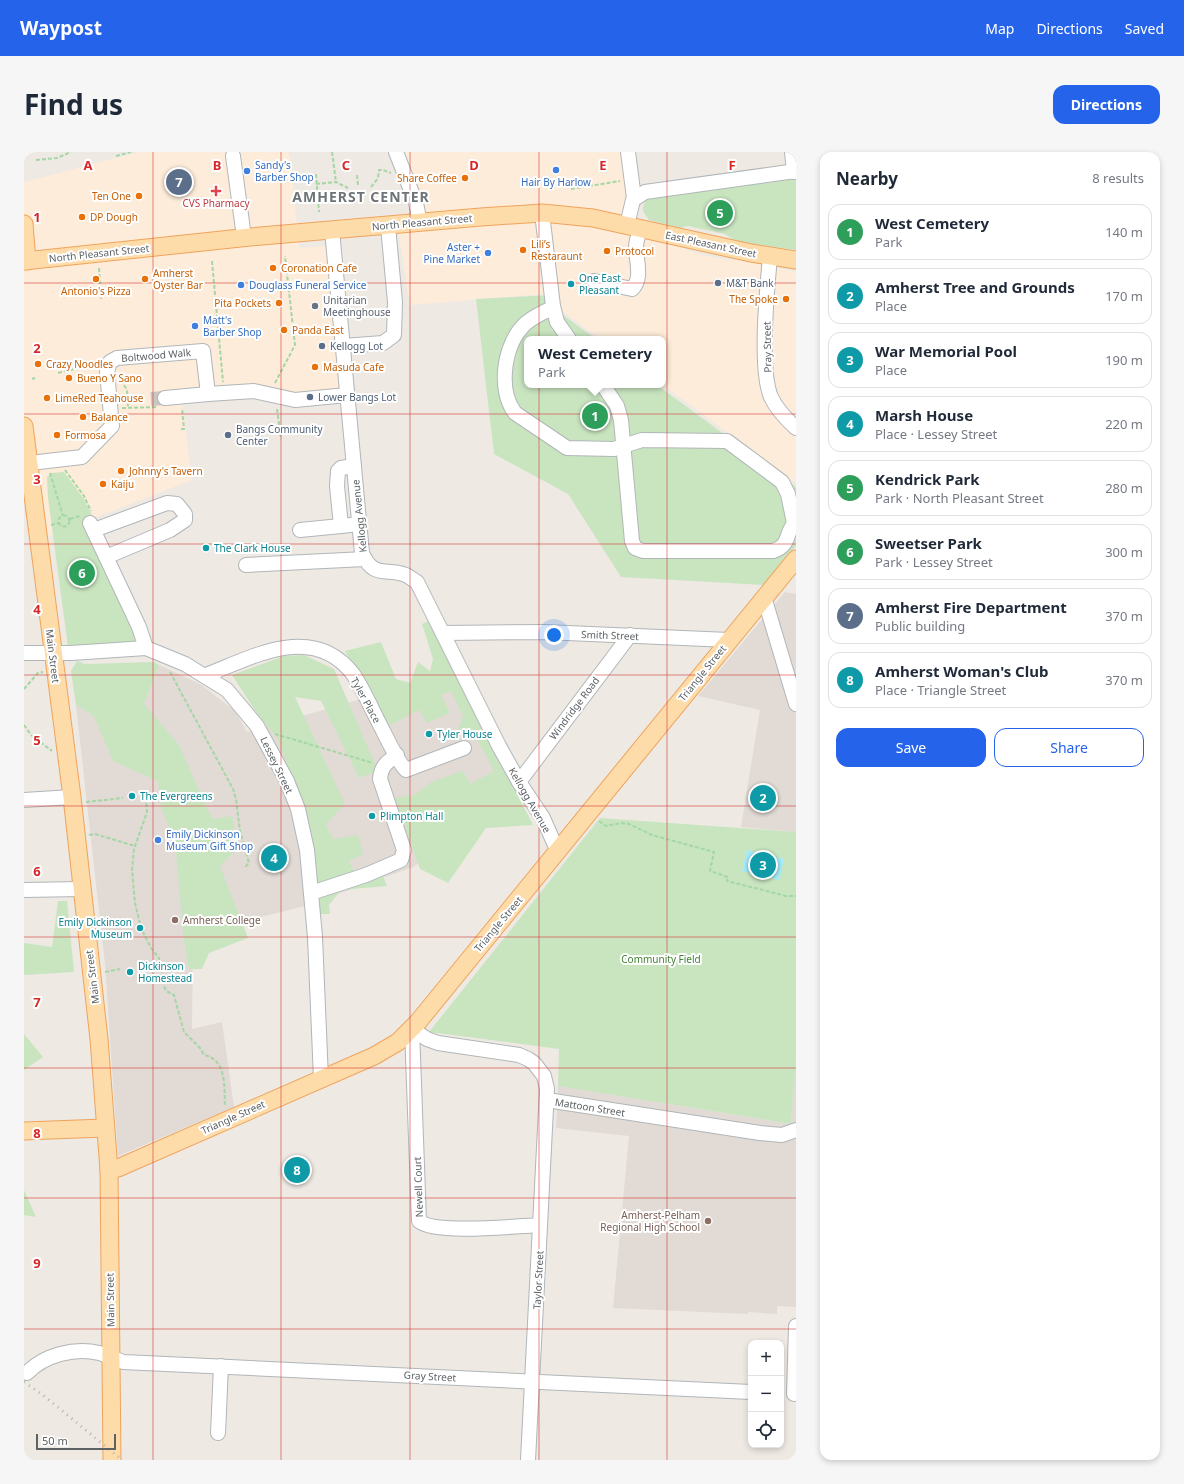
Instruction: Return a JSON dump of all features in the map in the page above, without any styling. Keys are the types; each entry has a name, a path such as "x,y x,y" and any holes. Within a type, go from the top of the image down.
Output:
{"main road":[{"name":"North Pleasant Street","path":"26,261 244,237 542,213 583,217 634,227"},
{"path":"24,224 26,261"},
{"name":"East Pleasant Street","path":"634,227 770,257 796,260"},
{"name":"Main Street","path":"24,426 30,463 53,652 78,800 76,836 99,1039 109,1170 112,1460"},
{"name":"Triangle Street","path":"109,1170 118,1168 374,1056 398,1042 412,1029 558,852 796,559"},
{"path":"24,1131 105,1128"}],"street":[{"path":"396,152 416,203 420,222"},
{"path":"594,281 632,289 636,285 638,274 634,227 634,198 628,152"},
{"path":"634,198 645,192 795,171 792,152"},
{"path":"233,156 244,237"},
{"path":"542,213 547,267 553,308 557,322 567,336"},
{"path":"343,346 383,343 394,335 396,302 388,226"},
{"name":"Kellogg Avenue","path":"332,230 362,553 365,559 378,571 405,574 417,582 499,746 519,782 543,818 558,852"},
{"name":"Pray Street","path":"770,257 765,339 766,372 771,396 779,412 796,428"},
{"path":"553,308 538,314 525,324 512,344 505,372 506,395 509,405 515,413 568,448 614,449 625,445 642,440 727,441 782,482 788,494 795,523 785,545 780,549 772,551 643,551 635,548 632,541 625,445 617,406 605,388"},
{"name":"Boltwood Walk","path":"30,463 82,458 112,426 109,408 107,372 110,362 117,358 203,351 208,394"},
{"path":"166,404 208,394 254,391 271,400 295,400 347,395"},
{"path":"341,526 337,475 341,468 354,466"},
{"path":"24,653 71,653 146,648 139,627 106,557 92,521 167,503 177,504 185,514 185,520 170,530 106,557"},
{"path":"300,530 359,524"},
{"path":"246,565 365,559"},
{"path":"764,597 796,704"},
{"name":"Smith Street","path":"443,634 544,632 729,640"},
{"name":"Windridge Road","path":"519,782 630,635"},
{"name":"Tyler Place","path":"206,675 271,650 289,646 307,646 325,652 340,661 353,675 404,768 409,769 464,748"},
{"name":"Lessey Street","path":"146,648 185,664 206,675 227,690 240,704 262,734 287,781 298,809 307,850 315,937 321,1079"},
{"path":"311,894 366,875 401,860 404,850 380,779 381,770 386,762 397,755"},
{"path":"24,800 78,800"},
{"path":"24,890 82,889"},
{"name":"Mattoon Street","path":"412,1029 428,1039 438,1043 519,1055 528,1059 534,1063 544,1076 547,1089 547,1100 778,1135 788,1134 796,1130"},
{"name":"Newell Court","path":"412,1029 419,1221 430,1227 452,1228 540,1225"},
{"name":"Taylor Street","path":"528,1460 547,1100"},
{"path":"790,1393 796,1326"},
{"name":"Gray Street","path":"27,1373 43,1360 58,1355 92,1351 122,1362 748,1392"},
{"path":"218,1433 221,1366"}],"path":[{"path":"36,160 57,158 71,152"},
{"path":"116,156 131,152"},
{"path":"332,152 336,182"},
{"path":"371,187 378,178 379,170 393,174 397,173"},
{"path":"316,174 319,212"},
{"path":"357,175 358,185"},
{"path":"571,189 622,181"},
{"path":"316,184 336,182 348,188"},
{"path":"281,439 278,409 271,400 295,345 285,256"},
{"path":"212,261 224,393"},
{"path":"99,268 101,299"},
{"path":"58,373 96,364"},
{"path":"109,408 166,404 182,407 184,429 181,430"},
{"path":"63,469 84,496 92,521"},
{"path":"49,471 63,516"},
{"path":"49,526 59,523 63,526 69,523 69,518 63,516"},
{"path":"59,523 60,518 63,516"},
{"path":"167,666 233,789 236,799 240,831 249,863 244,868"},
{"path":"24,689 38,673 44,672"},
{"path":"24,725 31,735 55,752"},
{"path":"262,734 268,732 384,766"},
{"path":"146,797 147,812 136,846 132,870 135,903 141,928 151,948 159,958 165,988 168,992 174,994 184,1032 200,1048 204,1055 212,1057 219,1064 223,1075 226,1105"},
{"path":"78,800 123,798"},
{"path":"595,818 606,826 621,823 629,824 652,835 716,852 710,871 728,878 727,881 786,896 796,896"},
{"path":"76,836 95,834 136,846"},
{"path":"105,972 120,969"}],"shaded area":[{"path":"139,152 288,152 291,162 299,248 325,246 328,248 347,395 253,395 182,402 192,480 38,540 24,426 24,182"},
{"path":"396,152 624,152 626,188 620,231 683,248 702,255 729,260 742,259 796,272 796,483 666,387 666,336 596,336 558,308 555,293 410,305 397,225 420,223"},
{"path":"785,592 796,594 796,832 741,827 760,710 698,696"},
{"name":"Amherst College","path":"159,665 200,684 235,711 247,732 458,671 521,794 413,867 305,906 193,934 192,1029 222,1022 234,1107 118,1156 105,964 76,705 131,738"},
{"name":"Amherst-Pelham Regional High School","path":"796,1059 796,1307 777,1306 777,1314 613,1308 629,1136 556,1128 558,1086 791,1124"}],"green space":[{"path":"796,179 796,250 734,240 725,234 688,226 680,228 649,220 643,211 646,200 656,197"},
{"path":"554,295 555,309 592,336 524,336 524,388 661,388 796,487 796,546 764,585 621,577 568,494 494,454 476,299"},
{"path":"64,472 84,499 93,517 84,521 137,636 133,643 68,647 48,498 47,477 51,473"},
{"path":"428,621 533,825 486,828 448,883 420,869 395,798 415,795 431,782 463,771 470,784 494,771 476,737 464,739 458,729 463,716 451,691 441,695 450,713 427,723 419,710 388,726 345,651 381,642 396,679 410,683 418,662 430,671 433,659 422,624"},
{"path":"304,655 334,669 378,771 359,778 321,701 295,697 345,804 326,824 333,839 358,835 363,854 349,861 356,875 380,868 387,886 341,890 329,905 330,914 317,914 293,781 278,739 258,715 232,675 284,656"},
{"path":"77,661 85,664 154,662 159,665 144,704 179,745 212,819 232,816 238,848 220,866 248,938 209,953 202,969 189,969 183,933 175,841 161,807 158,781 113,761 94,716 76,705 71,671"},
{"name":"Community Field","path":"600,818 796,832 796,1059 791,1124 558,1086 559,1049 429,1032"},
{"path":"58,901 67,901 74,972 24,975 24,943 52,947"},
{"path":"24,1034 43,1057 24,1070"},
{"path":"24,1190 36,1217 24,1215"}],"water":[{"path":"747,850 784,859 779,880 742,871"}],"tunnel":[{"path":"151,399 165,398"}],"railway":[{"path":"24,1382 43,1395 122,1460"}],"place":[{"name":"Hair By Harlow","path":"556,170"},
{"name":"Sandy's Barber Shop","path":"247,171"},
{"name":"Share Coffee","path":"465,178"},
{"name":"Amherst Fire Department","path":"179,182"},
{"name":"CVS Pharmacy","path":"216,191"},
{"name":"Ten One","path":"139,196"},
{"name":"Kendrick Park","path":"720,213"},
{"name":"DP Dough","path":"82,217"},
{"name":"Lili’s Restaraunt","path":"523,250"},
{"name":"Protocol","path":"607,251"},
{"name":"Aster + Pine Market","path":"488,253"},
{"name":"Coronation Cafe","path":"273,268"},
{"name":"Antonio's Pizza","path":"96,279"},
{"name":"Amherst Oyster Bar","path":"145,279"},
{"name":"M&T Bank","path":"718,283"},
{"name":"One East Pleasant","path":"571,284"},
{"name":"Douglass Funeral Service","path":"241,285"},
{"name":"The Spoke","path":"786,299"},
{"name":"Pita Pockets","path":"279,303"},
{"name":"Unitarian Meetinghouse","path":"315,306"},
{"name":"Matt's Barber Shop","path":"195,326"},
{"name":"Panda East","path":"284,330"},
{"name":"Kellogg Lot","path":"322,346"},
{"name":"Crazy Noodles","path":"38,364"},
{"name":"Masuda Cafe","path":"315,367"},
{"name":"Bueno Y Sano","path":"69,378"},
{"name":"Lower Bangs Lot","path":"310,397"},
{"name":"LimeRed Teahouse","path":"47,398"},
{"name":"West Cemetery","path":"595,416"},
{"name":"Balance","path":"83,417"},
{"name":"Formosa","path":"57,435"},
{"name":"Bangs Community Center","path":"228,435"},
{"name":"Johnny's Tavern","path":"121,471"},
{"name":"Kaiju","path":"103,484"},
{"name":"The Clark House","path":"206,548"},
{"name":"Sweetser Park","path":"82,573"},
{"name":"Tyler House","path":"429,734"},
{"name":"The Evergreens","path":"132,796"},
{"name":"Amherst Tree and Grounds","path":"763,798"},
{"name":"Plimpton Hall","path":"372,816"},
{"name":"Emily Dickinson Museum Gift Shop","path":"158,840"},
{"name":"Marsh House","path":"274,858"},
{"name":"War Memorial Pool","path":"763,865"},
{"name":"Amherst College","path":"175,920"},
{"name":"Emily Dickinson Museum","path":"140,928"},
{"name":"Dickinson Homestead","path":"130,972"},
{"name":"Amherst Woman's Club","path":"297,1170"},
{"name":"Amherst-Pelham Regional High School","path":"708,1221"}],"district":[{"name":"AMHERST CENTER","path":"361,196"}]}
